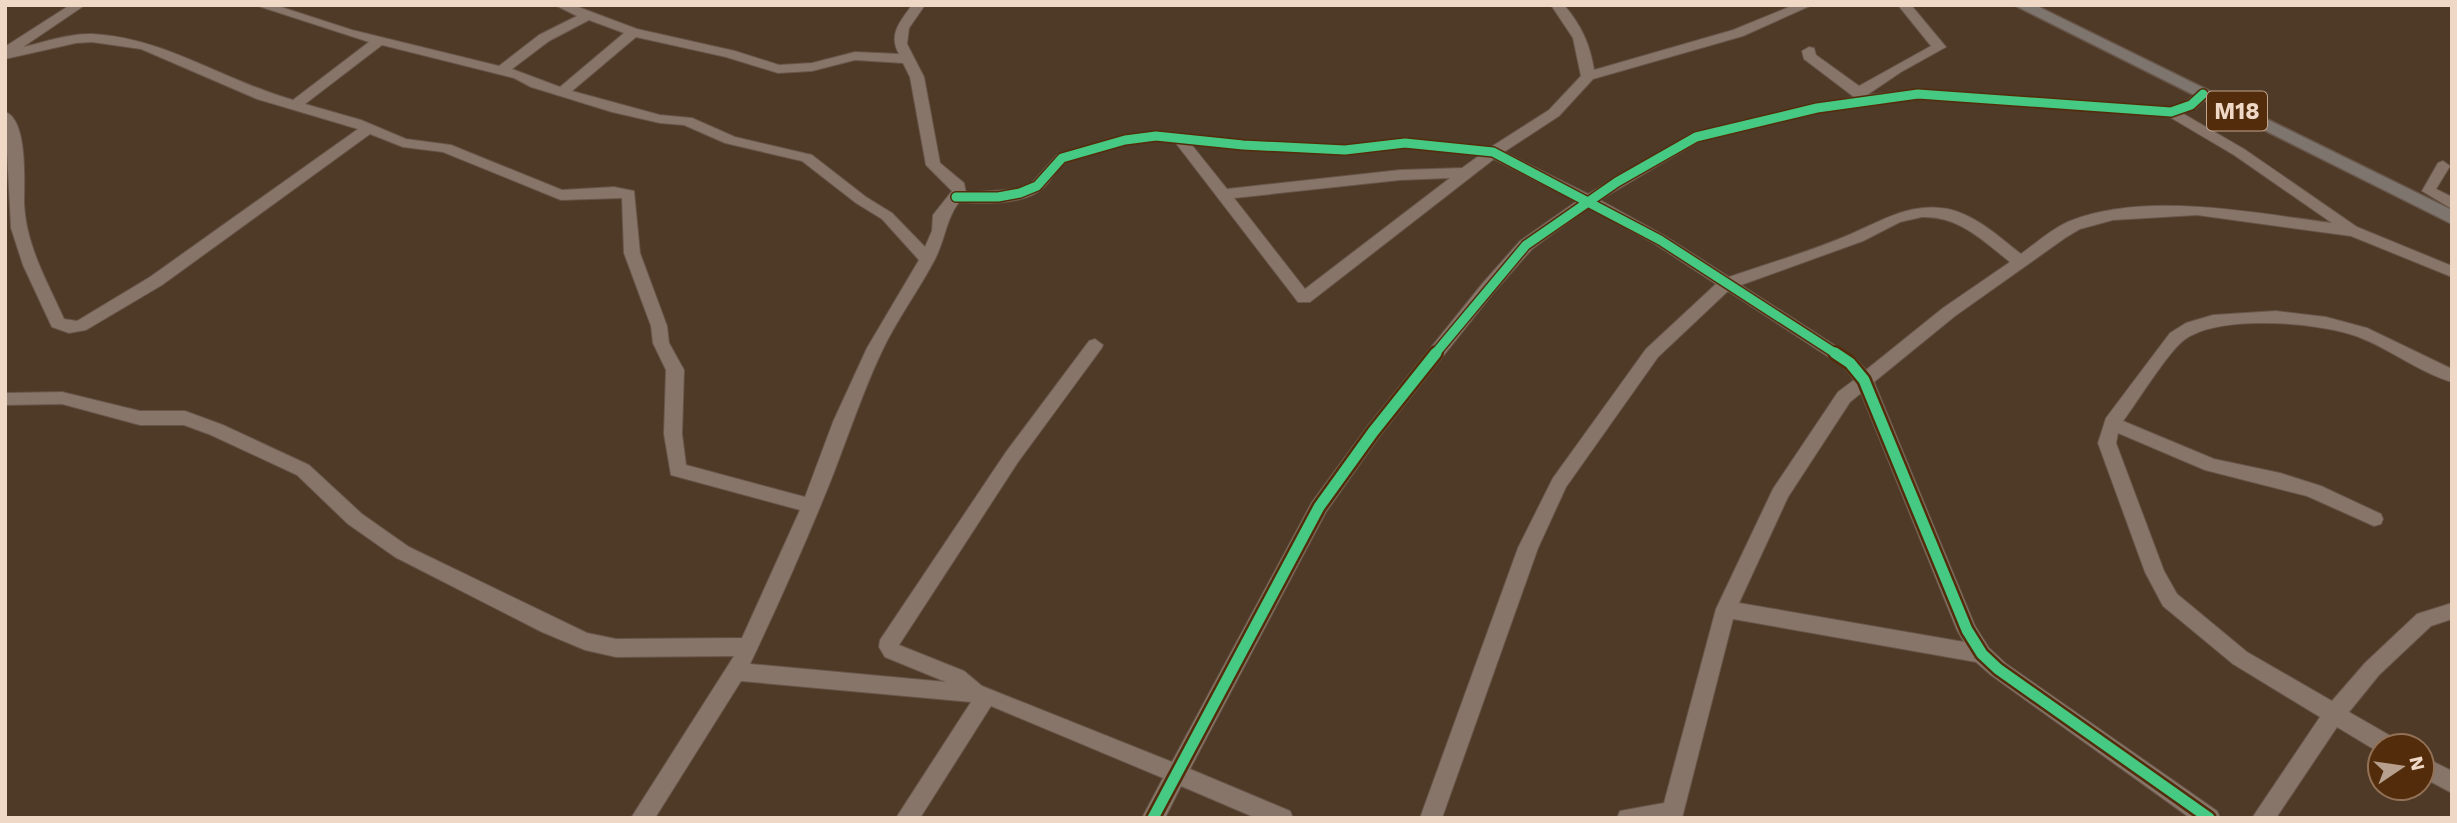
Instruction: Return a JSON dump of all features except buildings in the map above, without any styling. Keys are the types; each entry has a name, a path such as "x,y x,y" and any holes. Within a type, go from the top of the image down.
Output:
{"main road":[{"name":"M18","path":"2022,5 2452,218"}],"street":[{"path":"5,54 79,5"},
{"path":"261,5 348,33 459,62 502,70 536,84 617,109 660,119 687,121 730,140 807,158 867,205 887,216 927,258"},
{"path":"561,5 633,32 730,54 778,69 812,67 855,56 908,59"},
{"path":"642,818 736,672 778,585 842,422 875,348 927,258 940,231 941,215 960,191 959,186 933,165 916,77 903,52 900,36 910,14 919,5"},
{"path":"1557,5 1576,27 1583,46 1588,76"},
{"path":"1179,138 1304,298 1493,152 1552,117 1575,96 1588,76 1738,33 1806,5"},
{"path":"1861,96 1896,69 1939,47 1904,5"},
{"path":"502,70 544,38 588,15"},
{"path":"564,91 633,32"},
{"path":"5,54 76,39 92,38 144,45 235,85 369,128 403,143 446,148 561,195 614,192 629,194 632,253 659,326 661,343 675,370 673,434 677,470 811,506"},
{"path":"295,106 380,40"},
{"path":"1809,51 1809,56 1861,96"},
{"path":"1153,818 1319,507 1373,432 1498,276 1537,235 1696,137 1861,96 1964,96 2171,112 2191,105 2203,94"},
{"path":"2171,112 2250,160 2354,231 2452,272"},
{"path":"5,116 14,132 18,150 18,224 22,243 58,323 69,327 93,319 156,281 369,128"},
{"path":"956,197 1017,194 1034,188 1054,163 1075,153 1141,138 1179,138 1243,145 1345,150 1405,143 1493,152 1660,240 1850,363 1864,380 1966,630 1982,654 1998,669 2209,818"},
{"path":"2443,166 2429,191 2452,204"},
{"path":"1223,194 1400,175 1466,173"},
{"path":"1628,818 1672,815 1726,609 1780,494 1844,397 1864,380 1949,312 2075,225 2130,213 2197,210 2354,231"},
{"path":"1431,818 1523,560 1559,483 1652,353 1726,284 1858,237 1888,220 1916,214 1944,214 1964,220 2021,262"},
{"path":"2366,733 2240,658 2170,600 2155,572 2107,443 2112,423 2176,337 2192,327 2213,321 2276,317 2326,323 2361,332 2452,376"},
{"path":"1095,345 1012,457 890,640 889,647 892,651 957,677 982,694 1282,818"},
{"path":"5,398 62,398 140,418 185,418 205,425 303,470 340,506 402,552 549,626 585,641 616,648 747,647"},
{"path":"2112,423 2211,465 2280,480 2314,491 2374,519"},
{"path":"1726,609 1982,654"},
{"path":"2263,818 2334,714 2399,641 2424,620 2452,611"},
{"path":"736,672 982,694"},
{"path":"907,818 982,694"},
{"path":"2436,774 2452,783"}],"cycle path":[{"path":"1153,818 1319,507 1373,432 1488,288 1526,245 1547,228 1617,182 1696,137 1817,108 1918,94 2171,112 2191,105 2203,94"},
{"path":"956,197 998,197 1030,190 1037,186 1062,158 1125,140 1156,136 1243,145 1345,150 1405,143 1493,152 1660,240 1850,363 1864,380 1967,630 1982,654 1998,669 2209,818"}]}
